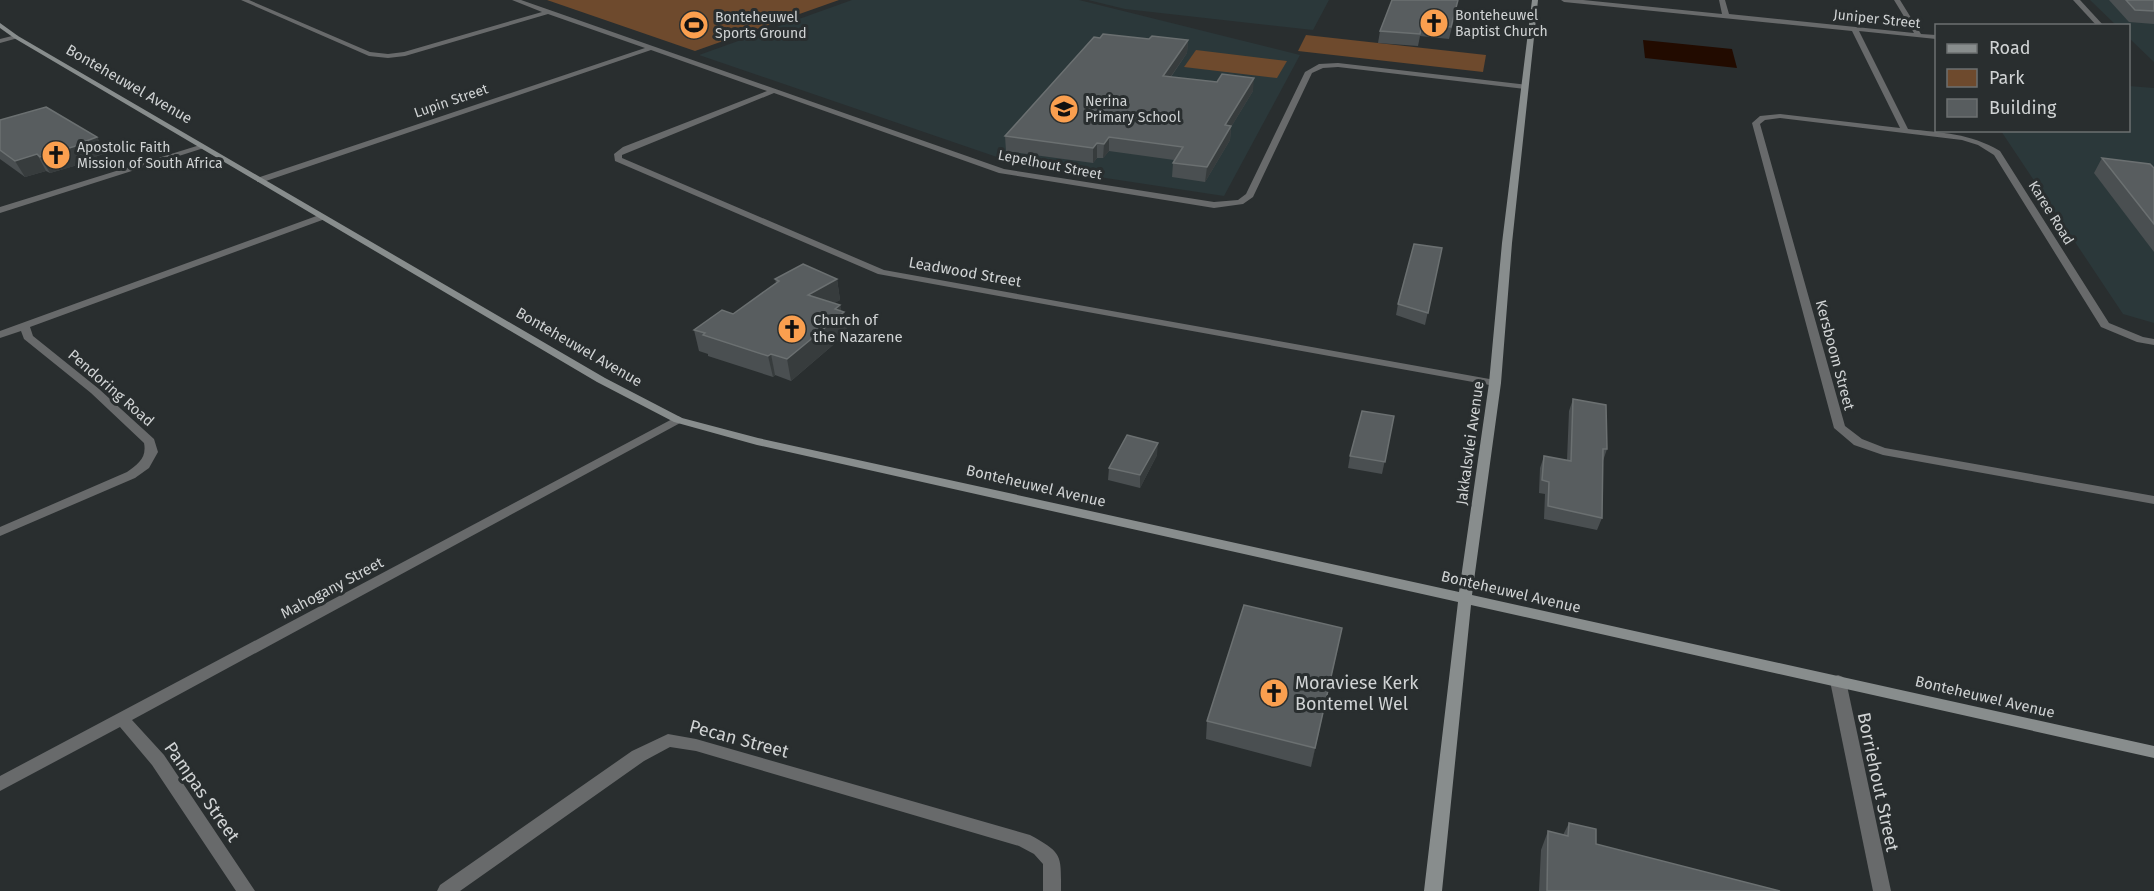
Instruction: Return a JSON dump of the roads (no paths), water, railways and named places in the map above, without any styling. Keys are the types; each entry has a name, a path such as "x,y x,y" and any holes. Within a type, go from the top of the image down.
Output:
{"street":[{"path":"244,0 369,54 381,56 405,54 548,12"},
{"name":"Lepelhout Street","path":"515,0 1010,173 1223,205 1240,202 1250,195 1310,72 1316,68 1346,66 1525,87"},
{"name":"Jakkalsvlei Avenue","path":"1433,891 1465,598 1495,382 1507,243 1535,0"},
{"name":"Juniper Street","path":"1564,0 1935,37"},
{"path":"1722,0 1726,16"},
{"path":"1897,0 1919,35"},
{"path":"2076,0 2099,24"},
{"name":"Bonteheuwel Avenue","path":"0,25 16,37 322,218 601,380 678,420 757,441 2154,752"},
{"path":"1854,28 1905,131"},
{"path":"0,41 16,37"},
{"name":"Lupin Street","path":"260,180 651,48"},
{"name":"Leadwood Street","path":"773,91 626,149 618,154 618,159 881,272 1495,382"},
{"name":"Kersboom Street","path":"1905,131 1780,116 1763,118 1756,123 1840,428 1858,442 1883,451 2154,500"},
{"name":"Karee Road","path":"1905,131 1962,138 1981,143 1994,150 2105,324 2141,340 2154,342"},
{"path":"0,210 203,147"},
{"path":"0,335 322,218"},
{"name":"Pendoring Road","path":"0,532 131,475 145,465 152,452 150,442 95,391 28,337 25,327"},
{"name":"Mahogany Street","path":"0,783 678,420"},
{"name":"Borriehout Street","path":"1838,681 1882,891"},
{"name":"Pampas Street","path":"122,719 158,760 246,891"},
{"name":"Pecan Street","path":"446,891 638,756 668,740 707,749 1024,840 1040,849 1052,861 1052,891"}],"place":[{"name":"Bonteheuwel Baptist Church","path":"1434,23"},
{"name":"Bonteheuwel Sports Ground","path":"694,25"},
{"name":"Nerina Primary School","path":"1064,109"},
{"name":"Apostolic Faith Mission of South Africa","path":"56,155"},
{"name":"Church of the Nazarene","path":"792,329"},
{"name":"Moraviese Kerk Bontemel Wel","path":"1274,693"}]}
